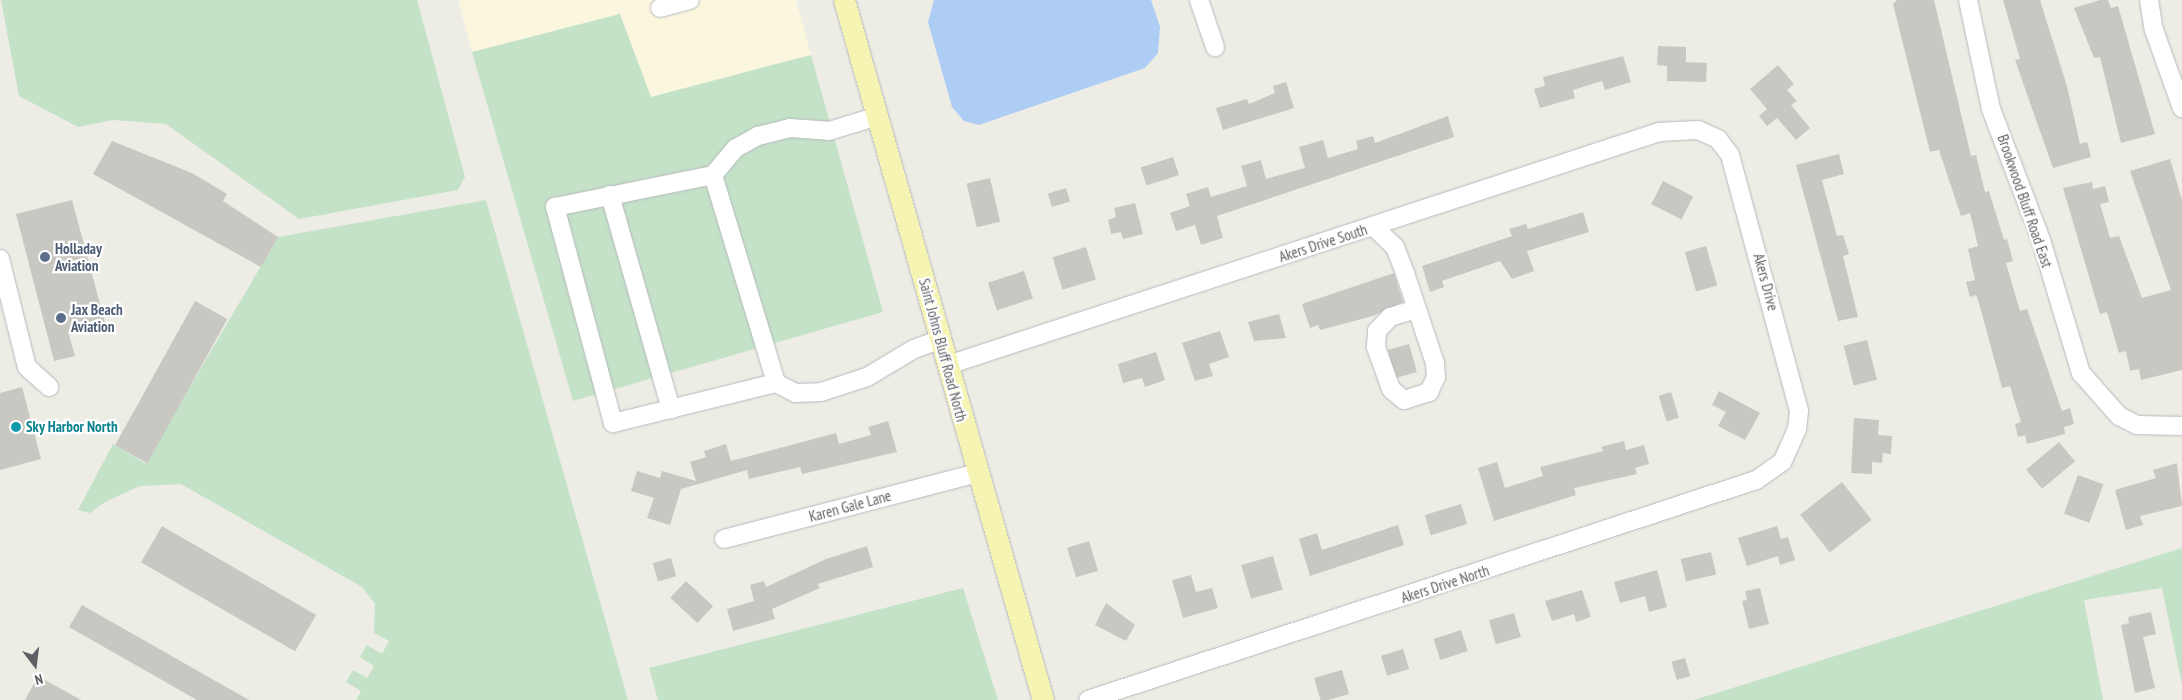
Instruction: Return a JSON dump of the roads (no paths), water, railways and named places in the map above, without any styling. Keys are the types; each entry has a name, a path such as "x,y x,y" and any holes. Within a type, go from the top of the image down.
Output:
{"main road":[{"name":"Saint Johns Bluff Road North","path":"844,0 941,339 976,473 1043,700"}],"street":[{"path":"660,8 690,0"},
{"path":"1198,0 1215,47"},
{"name":"Brookwood Bluff Road East","path":"1968,0 1992,109 2041,240 2081,373 2119,416 2137,425 2182,426"},
{"path":"2149,0 2154,30 2182,108"},
{"path":"878,116 829,131 790,128 758,136 736,148 713,175 555,207 613,423 776,383 796,393 821,392 867,377 914,349 941,339"},
{"name":"Akers Drive South","path":"948,365 1658,132 1698,130"},
{"name":"Akers Drive","path":"1698,130 1725,146 1736,170 1799,411 1790,449"},
{"path":"713,175 776,383"},
{"path":"610,196 671,409"},
{"path":"1373,226 1395,247 1417,309 1436,377 1425,396 1404,400 1391,389 1376,346 1377,331 1390,317 1417,309"},
{"path":"0,259 28,367 48,387"},
{"name":"Akers Drive North","path":"1088,700 1756,480 1782,462 1790,449"},
{"name":"Karen Gale Lane","path":"724,539 976,473"}],"water":[{"path":"934,0 1151,0 1160,27 1158,53 1145,68 979,125 964,121 952,107 928,22"}],"place":[{"name":"Holladay Aviation","path":"45,257"},
{"name":"Jax Beach Aviation","path":"61,318"},
{"name":"Sky Harbor North","path":"16,427"}]}
